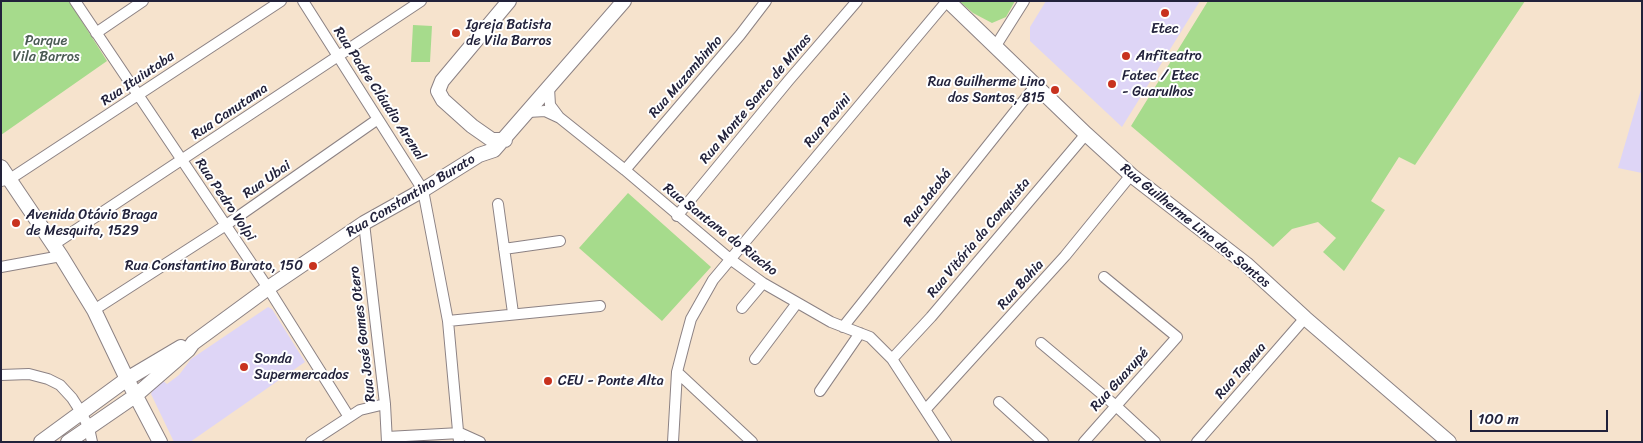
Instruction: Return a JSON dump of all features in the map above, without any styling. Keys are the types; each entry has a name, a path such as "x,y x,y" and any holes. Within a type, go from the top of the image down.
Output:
{"street":[{"name":"Rua Pedro Volpi","path":"75,1 268,288 349,417"},
{"path":"96,33 143,1"},
{"name":"Rua Ituiutaba","path":"5,180 281,1"},
{"name":"Rua Padre Cláudio Arenal","path":"303,1 423,190 448,321 460,437"},
{"name":"Rua Canutama","path":"57,250 182,160 421,1"},
{"path":"505,140 492,140 472,126 443,100 438,88 509,1"},
{"name":"Rua Constantino Burato","path":"41,442 127,379 184,346 193,343 268,288 364,223 423,190 479,155 494,150 505,140 624,1"},
{"name":"Rua Muzambinho","path":"624,170 766,1"},
{"name":"Rua Monte Santo de Minas","path":"677,216 857,1"},
{"name":"Rua Guilherme Lino dos Santos","path":"948,1 1086,134 1131,174 1246,264 1305,318 1449,442"},
{"name":"Rua Pavini","path":"674,442 678,372 691,319 713,280 948,1"},
{"path":"995,47 1024,1"},
{"name":"Rua Jatobá","path":"843,327 1036,85"},
{"name":"Rua Santana do Riacho","path":"549,88 550,105 560,118 730,259 763,283 797,303 874,341 892,360 946,442"},
{"name":"Rua Santana do Riacho","path":"528,112 545,111 560,118"},
{"name":"Rua Ubai","path":"94,310 226,225 378,120"},
{"path":"472,126 483,144 479,155"},
{"name":"Rua Vitória da Conquista","path":"892,360 931,317 1086,134"},
{"path":"1,168 5,180 57,250 94,310 160,442"},
{"name":"Rua Bahia","path":"926,409 1065,256 1131,174"},
{"path":"498,204 513,314"},
{"name":"Rua José Gomes Otero","path":"364,223 385,404 387,439"},
{"path":"504,249 560,241"},
{"path":"1,267 57,250"},
{"name":"Rua Guaxupé","path":"1084,442 1177,337 1104,277"},
{"path":"742,308 763,283"},
{"path":"755,359 797,303"},
{"path":"448,321 600,306"},
{"name":"Rua Tapaua","path":"1197,442 1305,318"},
{"path":"820,391 860,334"},
{"name":"Rua Constantino Burato","path":"68,442 90,435 188,350 193,343"},
{"path":"1041,343 1116,406 1155,442"},
{"path":"678,372 752,442"},
{"path":"1,375 29,374 48,379 60,385 82,412 90,435"},
{"path":"999,402 1042,442"},
{"path":"312,442 366,408 385,404"},
{"path":"387,439 460,437 480,442"}],"shaded area":[{"name":"Fatec / Etec - Guarulhos","path":"1046,1 1200,1 1122,127 1030,41 1030,27"},
{"path":"1642,86 1642,173 1618,168"},
{"path":"268,307 272,309 305,362 190,442 174,442 151,394 153,389 162,380 167,384 179,375 191,359"}],"green space":[{"name":"Parque Vila Barros","path":"1,1 69,1 107,61 1,135"},
{"path":"959,1 1015,1 1006,17 992,23 973,13"},
{"path":"1208,1 1525,1 1415,165 1399,157 1371,201 1385,210 1344,271 1323,252 1336,238 1318,222 1292,229 1273,247 1131,126"},
{"path":"413,25 432,26 430,62 411,62"},
{"path":"628,193 711,267 662,321 579,248"}],"place":[{"name":"Etec","path":"1165,13"},
{"name":"Igreja Batista de Vila Barros","path":"456,33"},
{"name":"Anfiteatro","path":"1126,56"},
{"name":"Fatec / Etec - Guarulhos","path":"1112,84"},
{"name":"Rua Guilherme Lino dos Santos, 815","path":"1055,90"},
{"name":"Avenida Otávio Braga de Mesquita, 1529","path":"16,223"},
{"name":"Rua Constantino Burato, 150","path":"313,266"},
{"name":"Sonda Supermercados","path":"244,367"},
{"name":"CEU - Ponte Alta","path":"548,381"}]}
